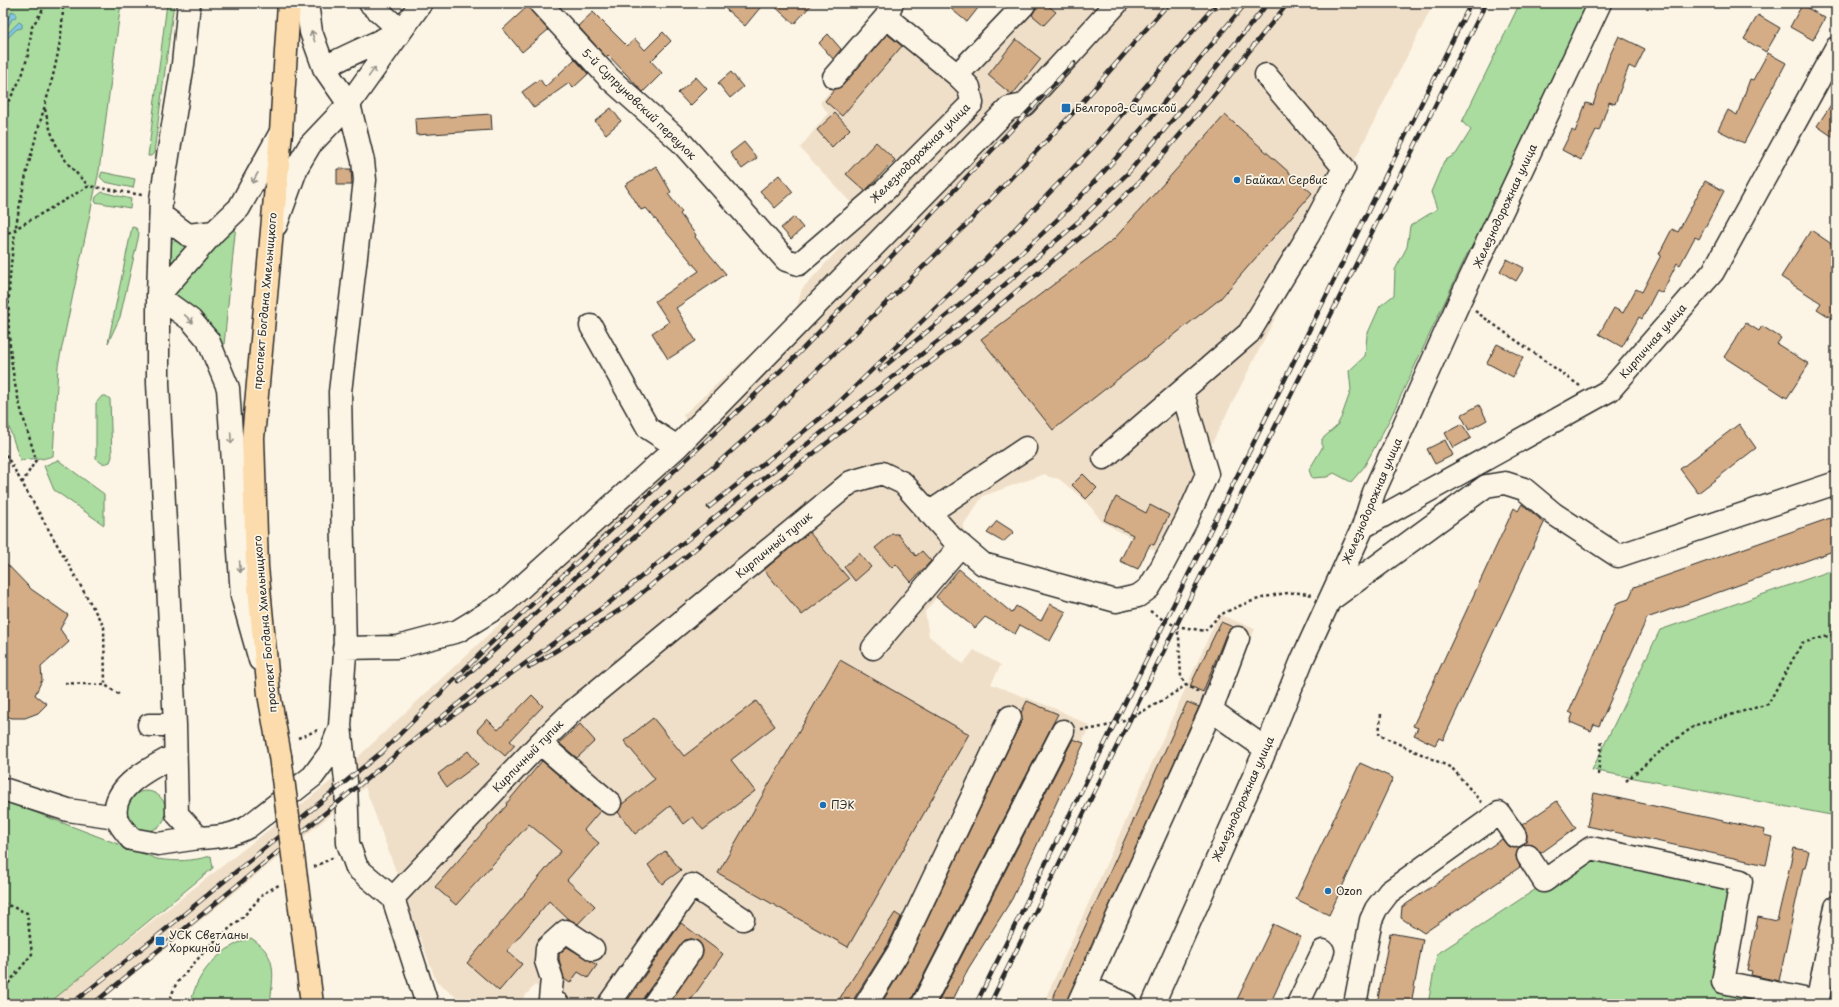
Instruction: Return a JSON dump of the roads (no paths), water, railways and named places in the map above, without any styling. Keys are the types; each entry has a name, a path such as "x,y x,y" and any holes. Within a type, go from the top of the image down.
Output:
{"main road":[{"name":"проспект Богдана Хмельницкого","path":"290,3 281,132 253,438 257,567 269,694 280,756 301,916 315,1003"}],"street":[{"path":"189,3 183,64 161,207 158,296 158,383 175,724 177,814 200,838"},
{"path":"117,808 131,839 158,844 226,836 239,832 248,827 313,776 330,753 331,725 344,648 340,392 365,180 363,161 349,104 324,68 311,32 307,3"},
{"path":"370,3 401,31"},
{"path":"270,243 297,167 310,146 349,104 421,3"},
{"name":"5-й Супруновский переулок","path":"540,3 609,78 681,142 786,260"},
{"path":"344,648 398,647 458,631 504,603 677,447 1008,108 1024,105 1117,3"},
{"name":"Железнодорожная улица","path":"1153,1004 1266,748 1303,658 1363,527 1374,492 1460,300 1600,3"},
{"path":"834,77 889,10 957,75 1024,5"},
{"path":"324,68 348,54 375,44 401,31"},
{"name":"Кирпичная улица","path":"1363,527 1610,390 1714,272 1836,48"},
{"name":"Железнодорожная улица","path":"786,260 799,264 886,189 972,103 969,87 957,75"},
{"path":"1104,458 1249,333 1309,234 1344,168 1266,75"},
{"path":"158,296 214,232 239,208 281,132"},
{"path":"310,146 330,134 342,136 352,140 359,148"},
{"path":"161,207 188,235 214,232"},
{"path":"158,296 191,320 208,340 228,388 242,596 269,694"},
{"path":"591,326 648,428 677,447"},
{"name":"Кирпичный тупик","path":"393,898 540,743 573,711 851,482 882,473 903,483 951,537 983,564 1116,601 1138,596 1149,588 1160,570 1186,521 1207,474 1182,391"},
{"path":"929,513 1026,448"},
{"path":"1329,602 1486,486 1505,483 1524,489 1554,514 1618,556 1836,483"},
{"path":"873,648 961,545"},
{"path":"1126,1004 1082,995 1211,710 1238,638"},
{"path":"1211,710 1266,748"},
{"path":"866,1004 900,951 1010,717"},
{"path":"149,725 175,724"},
{"path":"331,725 346,781 348,844 357,868 393,898 427,1004"},
{"path":"923,1004 1063,731"},
{"path":"540,743 610,803"},
{"path":"117,808 134,779 175,755"},
{"path":"3,790 68,810 117,808"},
{"path":"1355,1004 1371,920 1380,901 1389,892 1499,813 1515,836"},
{"path":"1528,856 1544,881 1592,848 1741,881 1723,982 1818,1003 1836,906"},
{"path":"609,1004 692,885 743,919"},
{"path":"558,1004 550,999 552,979 546,961 547,948 566,931 593,949"},
{"path":"654,1004 691,951"},
{"path":"1298,1004 1323,951"}],"water":[{"path":"12,11 16,13 16,17 12,19 3,35 3,29"},
{"path":"19,22 22,24 22,28 17,29 3,42 3,38"}],"railway":[{"path":"93,1004 470,694 628,543 764,422 965,226 1072,114 1169,3"},
{"path":"709,507 833,408 992,253 1098,142 1217,3"},
{"path":"880,370 1021,253 1090,187 1136,136 1246,3"},
{"path":"440,725 610,602 751,488 946,335 1078,222 1128,173 1268,3"},
{"path":"529,667 626,606 759,496 954,344 1088,231 1139,182 1209,101 1288,3"},
{"path":"976,1004 1471,3"},
{"path":"990,1004 1486,3"},
{"path":"380,754 490,644 793,359 1074,63"},
{"path":"459,682 669,493"},
{"path":"71,1004 155,938 383,751"}],"place":[{"name":"Белгород-Сумской","path":"1066,108"},
{"name":"Байкал Сервис","path":"1237,180"},
{"name":"ПЭК","path":"823,805"},
{"name":"Ozon","path":"1328,891"},
{"name":"УСК Светланы Хоркиной","path":"160,941"}]}
